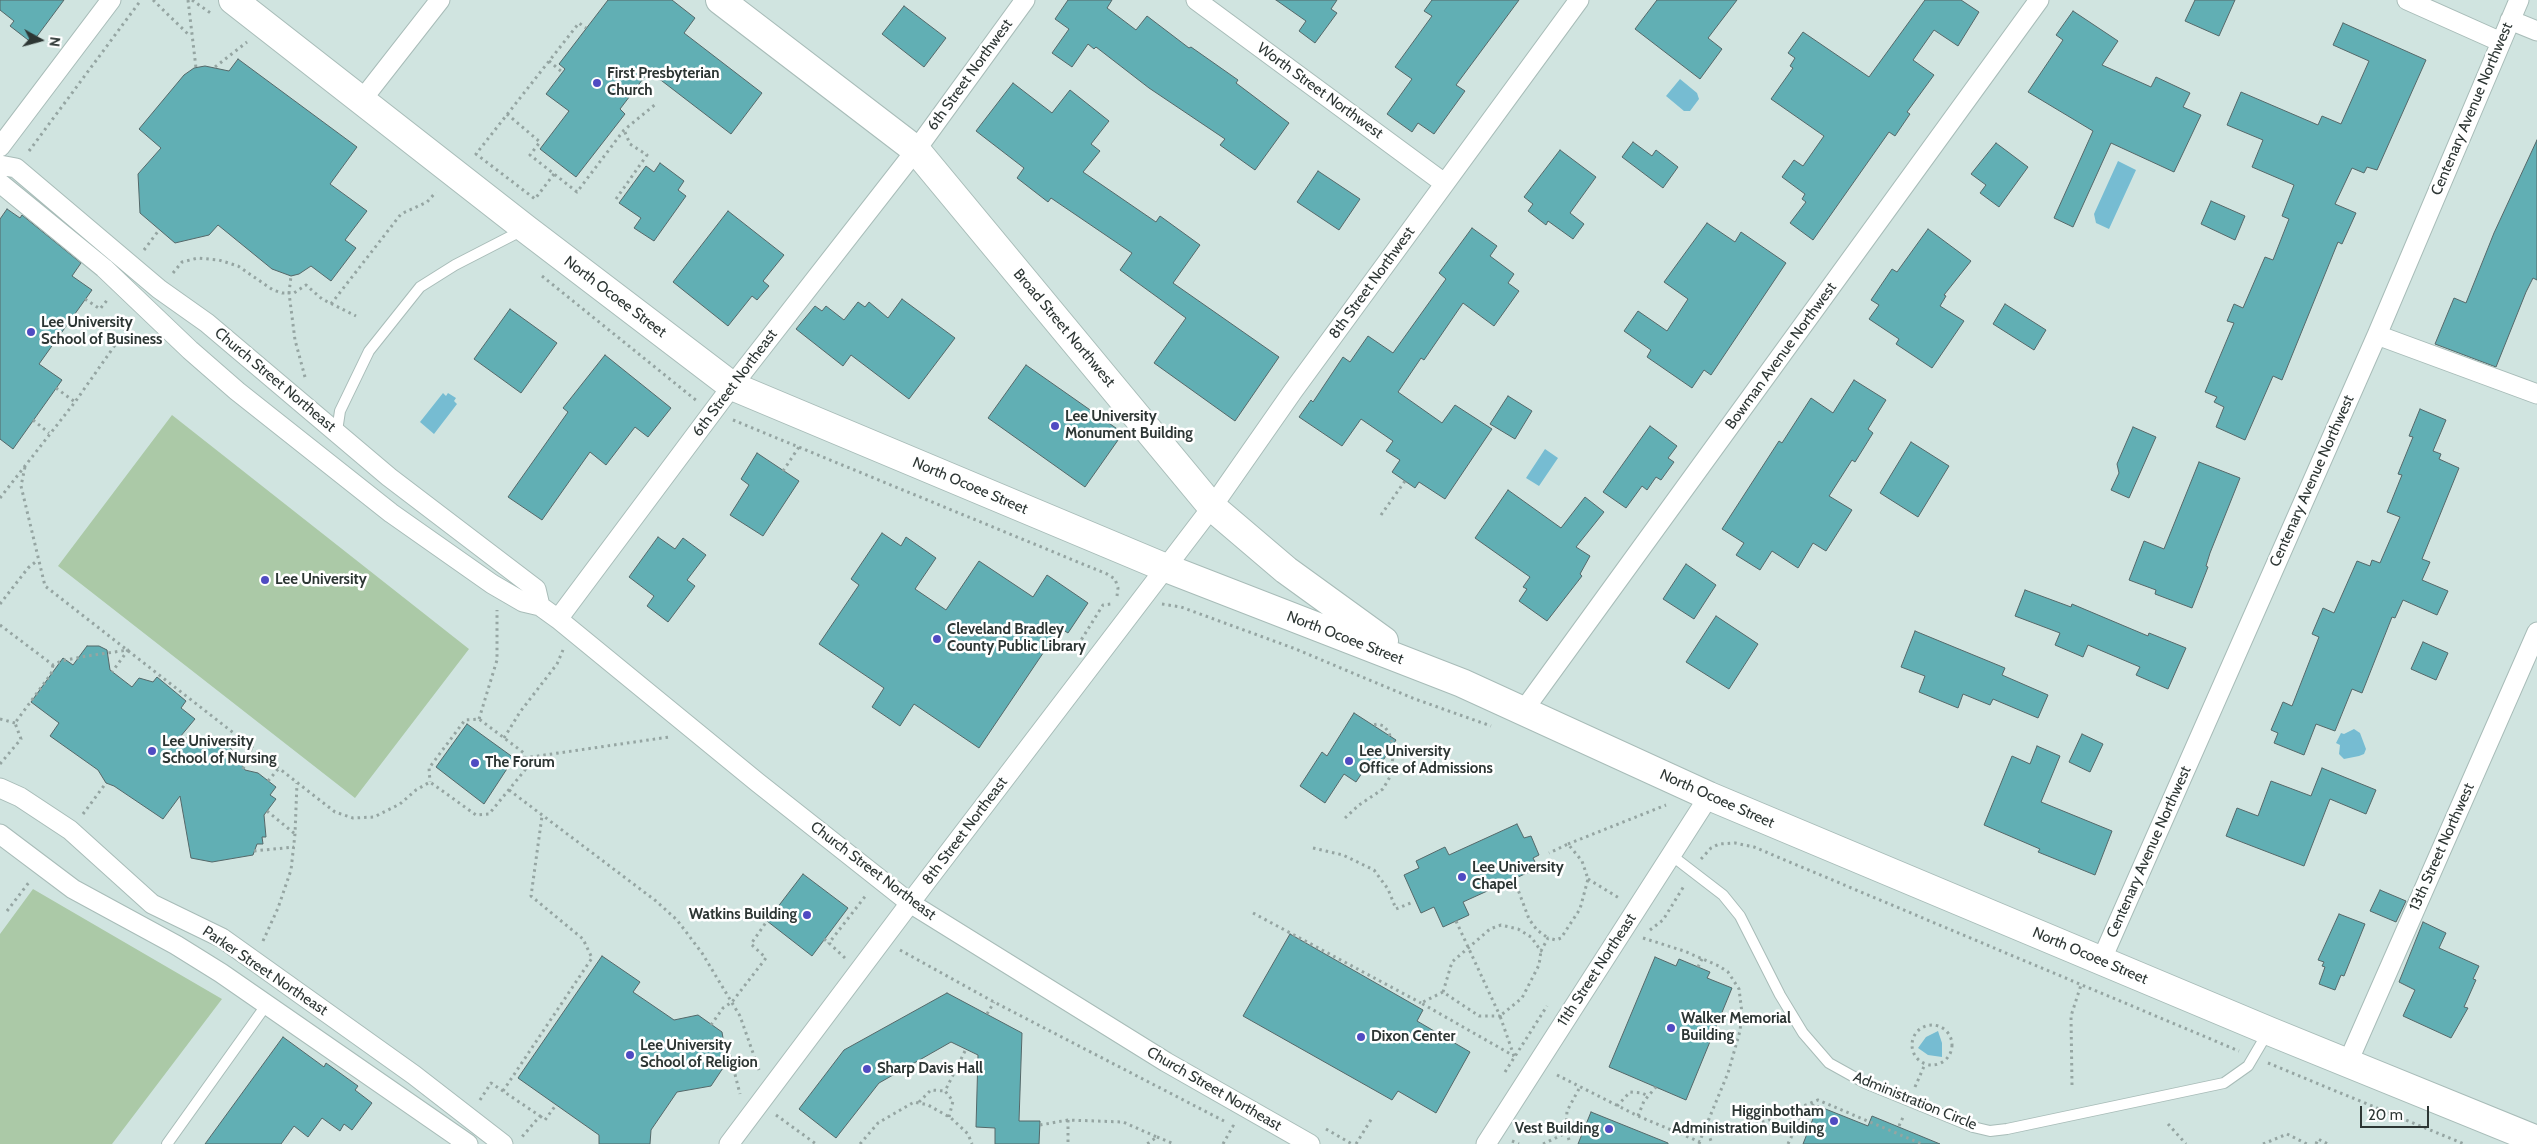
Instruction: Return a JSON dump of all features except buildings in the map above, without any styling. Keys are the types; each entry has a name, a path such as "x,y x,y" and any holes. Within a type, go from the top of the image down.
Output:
{"main road":[{"name":"Broad Street Northwest","path":"725,2 916,150 1212,507 1286,570 1365,630 1406,655 1462,683"},
{"name":"North Ocoee Street","path":"226,10 361,101 732,386 1166,568 1462,683 1709,796 2269,1031 2537,1140"}],"street":[{"path":"0,147 111,0"},
{"path":"361,101 440,0"},
{"name":"6th Street Northwest","path":"916,150 1025,0"},
{"name":"Worth Street Northwest","path":"1196,0 1444,183"},
{"name":"8th Street Northwest","path":"1166,568 1212,507 1444,183 1579,0"},
{"name":"Bowman Avenue Northwest","path":"1524,712 2038,0"},
{"path":"2407,0 2501,42"},
{"name":"Centenary Avenue Northwest","path":"2101,960 2376,335 2518,0"},
{"path":"2510,20 2537,31"},
{"name":"6th Street Northeast","path":"558,618 732,386 916,150"},
{"name":"Church Street Northeast","path":"0,165 16,168 159,289 207,323 389,476 536,589 540,606"},
{"name":"Church Street Northeast","path":"0,182 104,268 190,350 237,391 391,513 492,584 523,602 540,606 558,618 757,782 910,903 1166,1062 1310,1144"},
{"path":"2376,335 2537,394"},
{"name":"8th Street Northeast","path":"729,1144 1166,568"},
{"name":"13th Street Northwest","path":"2348,1062 2537,632"},
{"name":"Parker Street Northeast","path":"0,788 20,797 70,830 152,904 222,938 414,1075 508,1139"},
{"name":"11th Street Northeast","path":"1486,1144 1709,796"},
{"path":"0,834 73,889 176,945 267,1004 468,1144"}],"lane":[{"path":"336,431 340,411 369,350 420,287 440,273 526,229"},
{"name":"Administration Circle","path":"1671,855 1723,895 1740,916 1780,995 1803,1033 1829,1063 1865,1083 1973,1127 1990,1131 1999,1130 2224,1083 2248,1066 2269,1031"},
{"path":"166,1144 267,1004"}],"path":[{"path":"26,156 140,0"},
{"path":"152,0 191,37"},
{"path":"188,0 196,68"},
{"path":"192,0 226,10"},
{"path":"554,174 535,199 476,154 579,23 586,28"},
{"path":"240,36 254,47"},
{"path":"215,67 247,42"},
{"path":"549,61 562,72"},
{"path":"507,114 540,142 530,155 577,192 624,130 657,103"},
{"path":"616,199 647,155 630,144 624,130"},
{"path":"433,188 441,194"},
{"path":"331,304 401,214 427,202 436,192"},
{"path":"141,255 159,230"},
{"path":"169,277 182,262 198,258 219,260 238,266 273,290 289,293 306,285 322,299 356,316"},
{"path":"539,273 703,406 1107,574 1115,579 1118,588 1117,599"},
{"path":"291,276 289,293 295,340 305,381"},
{"path":"85,299 100,309 111,294"},
{"path":"0,498 75,402 135,316"},
{"path":"56,388 75,402"},
{"path":"33,420 49,433"},
{"path":"783,470 799,447"},
{"path":"25,468 21,486 45,586 128,650 173,688 335,812 344,816 365,819 388,812 430,782"},
{"path":"1381,515 1405,481"},
{"path":"0,604 28,568 38,560"},
{"path":"1074,652 1103,605 1116,605"},
{"path":"1156,605 1181,607 1190,610 1293,648 1415,699 1499,729"},
{"path":"0,625 53,665"},
{"path":"504,738 520,712 557,664 564,647 571,653"},
{"path":"53,665 87,656 128,650"},
{"path":"112,672 128,650"},
{"path":"15,723 51,674 53,665"},
{"path":"0,719 15,723"},
{"path":"479,719 524,753 525,770 489,814 476,815 430,782 429,768 465,720 479,719"},
{"path":"0,764 21,738 15,723"},
{"path":"1345,818 1359,805 1383,789 1391,775 1394,747 1389,732 1384,726 1372,725"},
{"path":"524,758 675,736 668,730"},
{"path":"244,769 252,747"},
{"path":"268,781 279,768"},
{"path":"259,948 285,889 294,847 297,782"},
{"path":"80,818 106,784"},
{"path":"509,790 677,920 702,953 740,1016 761,1075 767,1067"},
{"path":"1549,853 1669,804 1665,799"},
{"path":"267,811 295,834"},
{"path":"503,1090 592,958 583,939 531,896 542,816"},
{"path":"1557,1075 1638,1116 1700,1143 1728,1073 1740,1031 1742,1013 1739,989 1728,972 1702,958 1643,938 1663,920 1706,852 1719,844 1735,843 1754,847 2464,1144"},
{"path":"1514,879 1529,919 1537,930 1548,938 1556,940 1562,938 1580,908 1588,879 1582,861 1568,844"},
{"path":"254,851 294,847"},
{"path":"1313,848 1343,855 1363,863 1374,870 1388,889 1396,909 1413,902"},
{"path":"1588,879 1619,898"},
{"path":"829,943 866,892 874,898"},
{"path":"1253,913 1421,1003 1514,1056 1500,1016 1456,921"},
{"path":"711,1025 722,1008 732,1002 766,958 751,944 767,922"},
{"path":"1421,1003 1443,992 1452,962 1490,929 1501,925 1525,932 1541,951"},
{"path":"1443,992 1480,1016 1500,1016 1511,1009 1524,994 1539,965 1541,951 1548,938"},
{"path":"824,939 850,961"},
{"path":"895,949 1241,1131"},
{"path":"1698,967 1702,958"},
{"path":"2072,1084 2071,1016 2081,985"},
{"path":"987,1014 994,1002"},
{"path":"1926,1026 1940,1026 1945,1029 1952,1040 1951,1053 1942,1063 1925,1064 1914,1054 1912,1040 1915,1034 1926,1026"},
{"path":"724,1048 728,1047 742,1100 746,1093"},
{"path":"945,1091 966,1049"},
{"path":"1910,1101 1925,1064"},
{"path":"477,1104 491,1083 545,1120 556,1105"},
{"path":"1569,1140 1566,1129 1568,1111 1580,1087"},
{"path":"1638,1116 1648,1096 1656,1087"},
{"path":"860,1144 878,1123 906,1106 919,1102 931,1090 945,1091 953,1101 949,1117"},
{"path":"1617,1106 1630,1092 1642,1093 1648,1096"},
{"path":"1706,1126 1734,1127 1767,1121 1818,1100 1922,1144"},
{"path":"1788,1144 1803,1114 1818,1100"},
{"path":"919,1102 949,1117 968,1134 972,1144"},
{"path":"780,1106 775,1114 816,1144"},
{"path":"508,1139 520,1139 540,1116"},
{"path":"1356,1144 1372,1118"},
{"path":"1068,1120 1068,1144"},
{"path":"1040,1125 1068,1120 1123,1122 1174,1144"},
{"path":"2168,1124 2186,1144"},
{"path":"1223,1144 1233,1126"},
{"path":"1706,1126 1712,1144"},
{"path":"1543,1144 1562,1135 1566,1129"},
{"path":"2263,1144 2287,1134 2307,1144"},
{"path":"1147,1144 1157,1137"},
{"path":"2316,1144 2318,1139 2328,1144"},
{"path":"1512,1142 1519,1144"}],"green space":[{"path":"172,415 469,649 355,798 58,566"},
{"path":"33,889 222,999 112,1144 0,1144 0,934"}],"water":[{"path":"1680,79 1697,93 1699,99 1690,111 1684,111 1666,96"},
{"path":"2118,161 2136,170 2109,229 2096,223 2094,214"},
{"path":"443,393 446,396 448,393 456,398 454,401 457,404 434,434 420,422"},
{"path":"1545,449 1558,458 1539,486 1526,478"},
{"path":"2354,729 2360,733 2366,749 2364,754 2344,759 2339,754 2340,745 2336,743 2341,733 2344,734"},
{"path":"1938,1031 1942,1043 1942,1057 1928,1055 1918,1048 1926,1037"}],"place":[{"name":"First Presbyterian Church","path":"597,83"},
{"name":"Lee University School of Business","path":"31,332"},
{"name":"Lee University Monument Building","path":"1055,426"},
{"name":"Lee University","path":"265,580"},
{"name":"Cleveland Bradley County Public Library","path":"937,639"},
{"name":"Lee University School of Nursing","path":"152,751"},
{"name":"Lee University Office of Admissions","path":"1349,761"},
{"name":"The Forum","path":"475,763"},
{"name":"Lee University Chapel","path":"1462,877"},
{"name":"Watkins Building","path":"807,915"},
{"name":"Walker Memorial Building","path":"1671,1028"},
{"name":"Dixon Center","path":"1361,1037"},
{"name":"Lee University School of Religion","path":"630,1055"},
{"name":"Sharp Davis Hall","path":"867,1069"},
{"name":"Higginbotham Administration Building","path":"1834,1121"},
{"name":"Vest Building","path":"1609,1129"}]}
